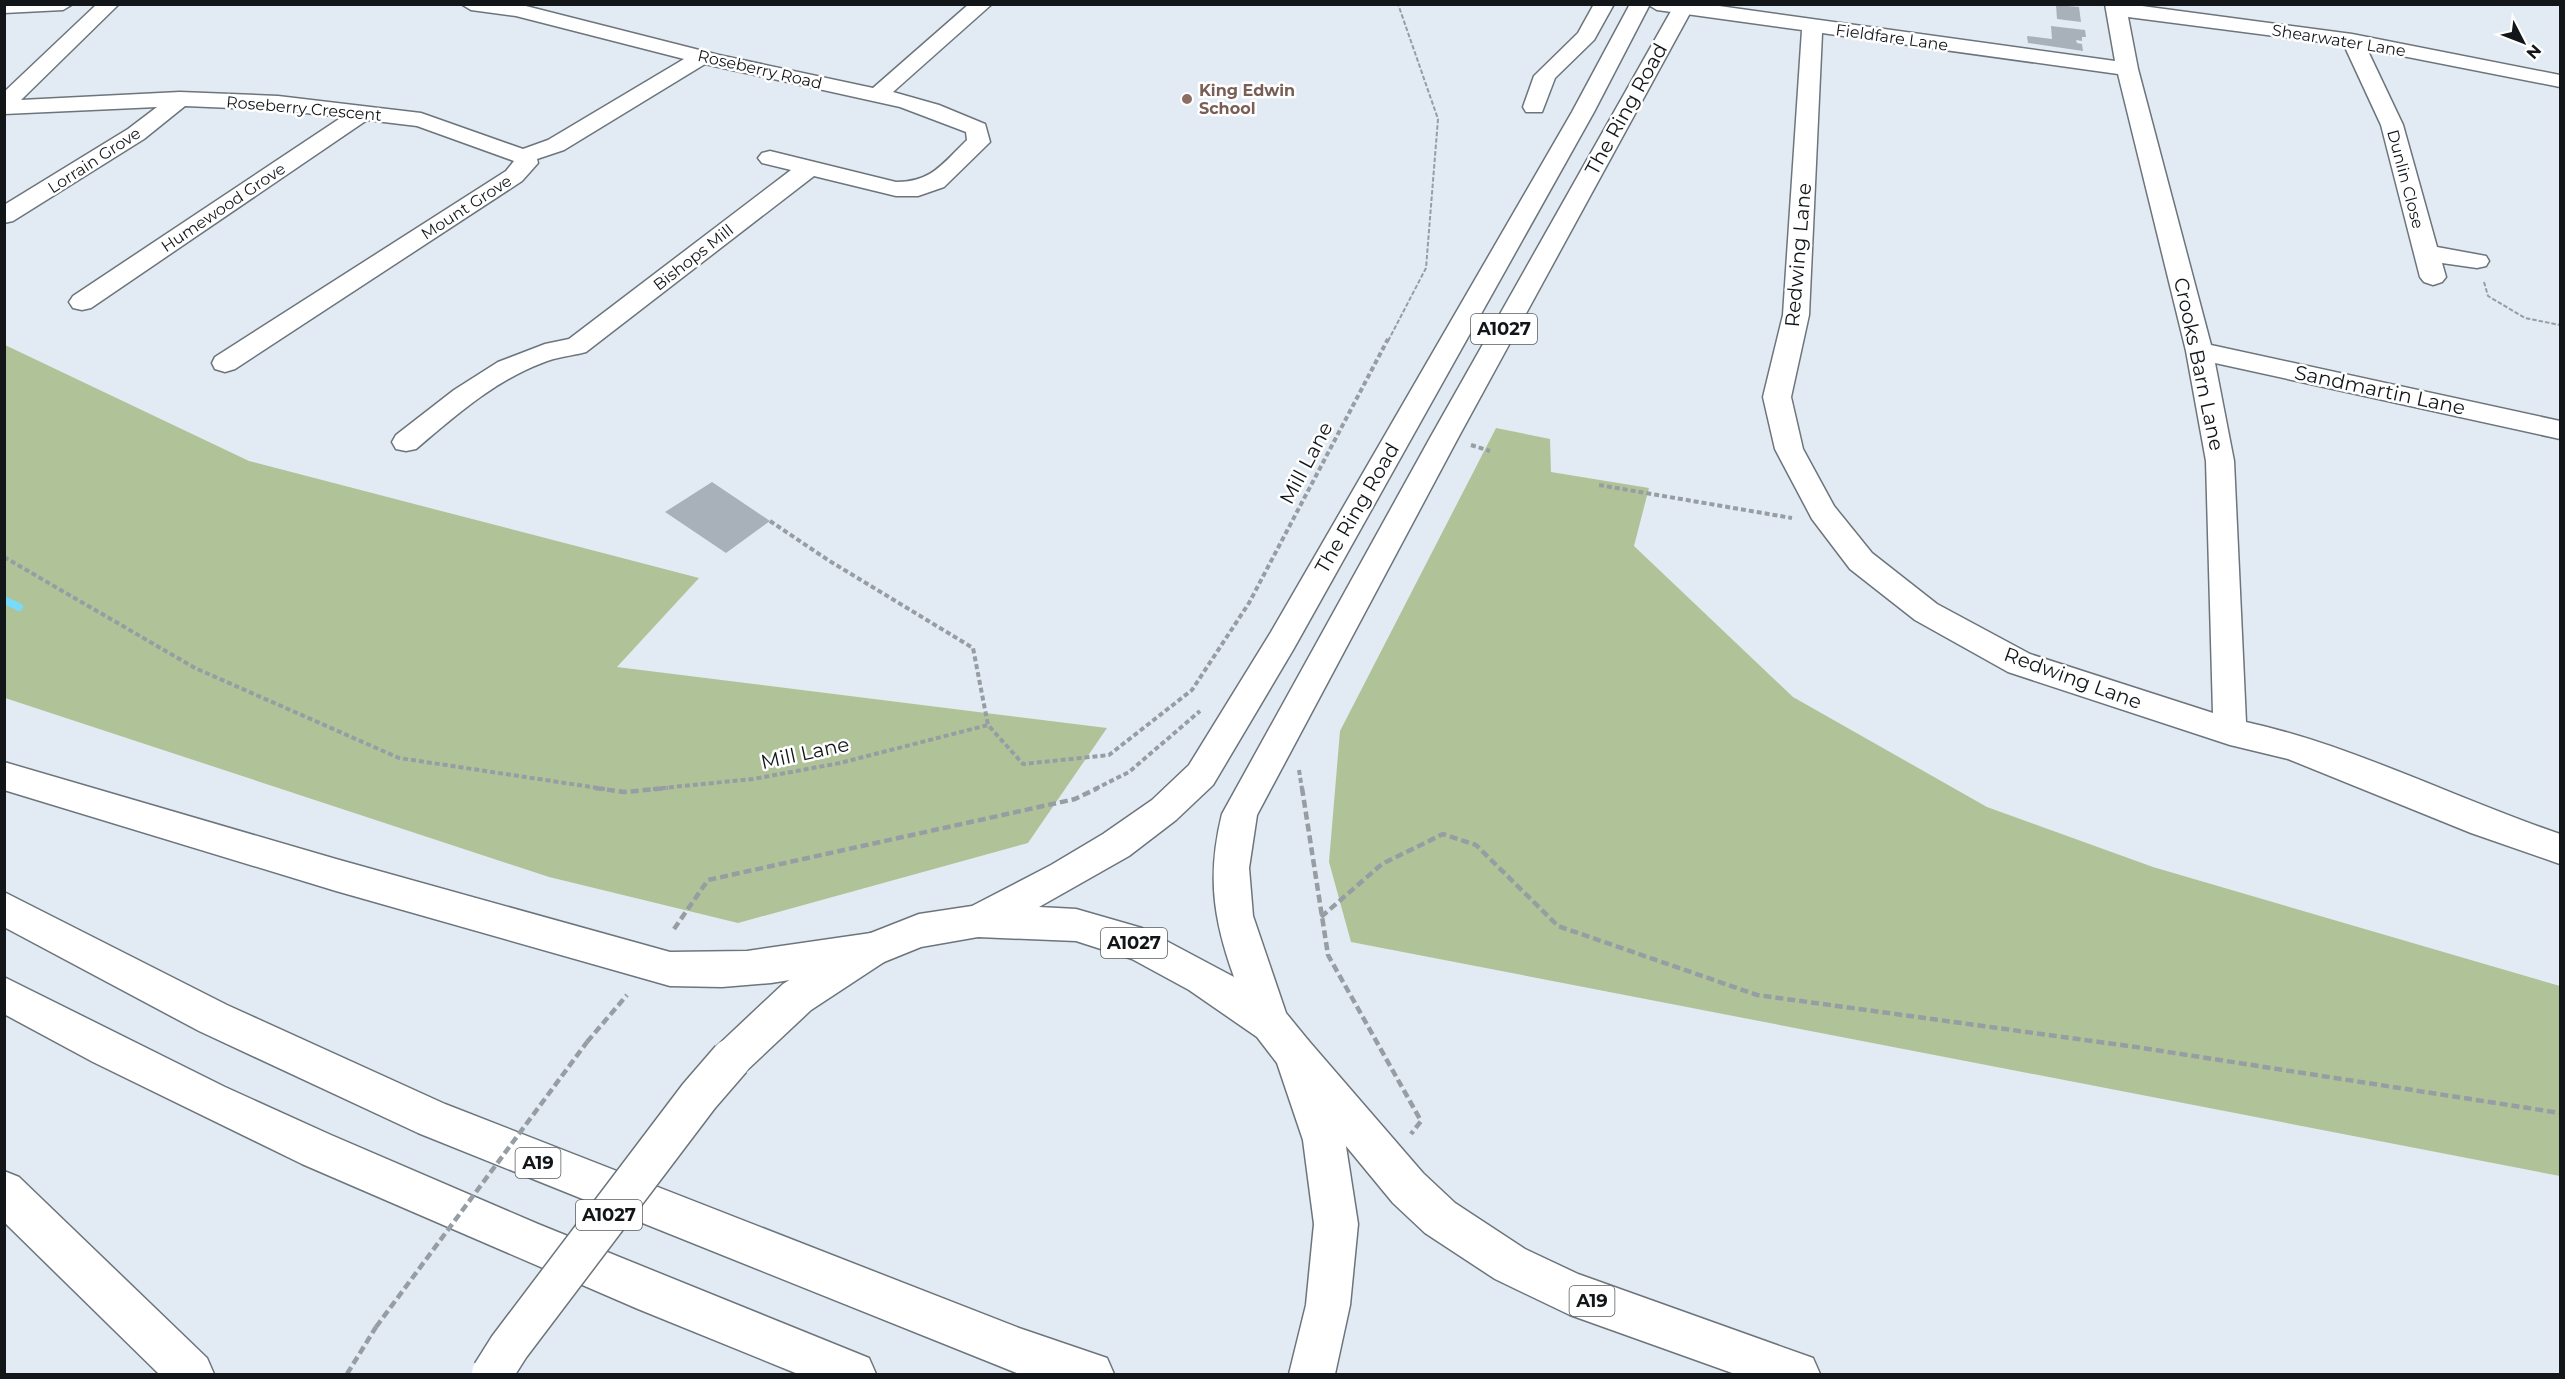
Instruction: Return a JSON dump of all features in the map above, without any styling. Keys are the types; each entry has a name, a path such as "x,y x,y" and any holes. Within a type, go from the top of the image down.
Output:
{"main road":[{"path":"4,7 63,4"},
{"name":"Roseberry Crescent","path":"4,106 109,4"},
{"name":"Roseberry Road","path":"471,4 516,10 877,95 961,121 977,129 979,142 936,182 918,189 896,189 809,168"},
{"path":"877,95 982,4"},
{"path":"1534,106 1545,76 1587,36 1604,4"},
{"name":"The Ring Road","path":"978,921 1064,876 1116,845 1164,810 1201,775 1282,641 1583,112 1640,4"},
{"name":"The Ring Road","path":"1282,1039 1254,978 1232,901 1233,842 1240,814 1675,6"},
{"name":"Fieldfare Lane","path":"1675,6 1812,27 2127,69"},
{"name":"Shearwater Lane","path":"2115,7 2352,40 2560,81"},
{"name":"Crooks Barn Lane","path":"2115,7 2127,69 2199,351 2220,461 2230,732"},
{"name":"Redwing Lane","path":"1812,27 1796,315 1777,398 1789,449 1822,512 1861,561 1926,612 2019,663 2230,732 2294,746 2484,823 2560,849"},
{"name":"Dunlin Close","path":"2352,40 2392,125 2433,277"},
{"name":"Mount Grove","path":"225,363 514,176 525,163 525,156 556,145 704,56"},
{"name":"Roseberry Crescent","path":"4,106 180,99 254,100 421,120 513,154 525,156"},
{"name":"Lorrain Grove","path":"4,216 136,134 180,99"},
{"name":"Humewood Grove","path":"82,302 363,113"},
{"path":"770,158 809,168"},
{"name":"Bishops Mill","path":"406,442 457,400 511,368 558,347 577,346 809,168"},
{"name":"Dunlin Close","path":"2426,253 2477,261"},
{"name":"Sandmartin Lane","path":"2199,351 2560,430"},
{"path":"4,776 347,878 670,969 714,972 764,968 871,951"},
{"name":"A19","path":"4,908 213,1018 433,1119 1008,1347 1091,1374"},
{"name":"A1027","path":"492,1374 509,1347 692,1106 731,1059 798,997 871,951 919,931 978,921 1076,925 1142,945 1203,978 1282,1039 1324,1140 1336,1224 1328,1305 1312,1374"},
{"path":"4,994 156,1074 333,1159 487,1225 853,1374"},
{"name":"A19","path":"1282,1039 1346,1113 1386,1164 1440,1218 1510,1264 1570,1293 1797,1374"},
{"path":"4,1192 191,1374"}],"path":[{"name":"Mill Lane","path":"4,557 195,668 399,758 624,792 753,779 840,763 988,725 1023,764 1109,755 1192,690 1249,603 1426,268 1438,119 1398,4"},
{"path":"2477,261 2488,296 2524,318 2560,325"},
{"path":"1599,485 1832,524"},
{"path":"770,521 828,561 973,648 988,725"},
{"path":"674,929 708,880 1076,799 1129,772 1198,714 1204,705"},
{"path":"1298,762 1328,956 1421,1121 1386,1164"},
{"path":"1322,917 1382,864 1443,834 1476,845 1558,926 1757,995 2136,1047 2560,1113"},
{"path":"347,1374 376,1327 587,1042 627,995"}],"green space":[{"path":"5,345 249,461 699,578 617,667 1107,728 1028,843 738,923 549,877 5,698"},
{"path":"1496,428 1550,439 1551,472 1649,488 1634,546 1793,697 1987,807 2153,867 2560,986 2560,1176 1351,942 1329,862 1340,731"}],"building":[{"path":"2056,5 2079,7 2081,22 2057,19"},
{"path":"2051,26 2085,30 2086,37 2082,37 2082,41 2076,40 2077,43 2082,44 2083,51 2028,43 2027,36 2052,39"},
{"path":"712,482 770,521 726,553 665,512"}],"waterway":[{"path":"4,600 19,607"}],"place":[{"name":"King Edwin School","path":"1187,99"}]}
